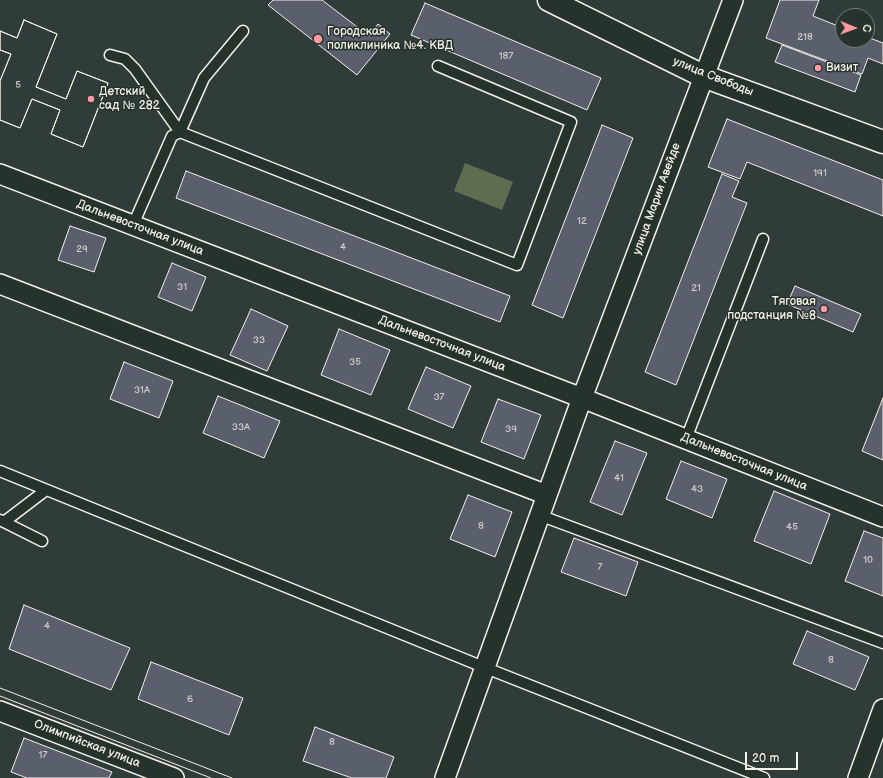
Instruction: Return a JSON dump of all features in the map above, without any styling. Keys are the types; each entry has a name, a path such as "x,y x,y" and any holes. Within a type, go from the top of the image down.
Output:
{"street":[{"name":"улица Свободы","path":"549,0 703,76 883,142"},
{"name":"улица Марии Авейде","path":"445,778 486,668 539,515 582,398 732,0"},
{"name":"Дальневосточная улица","path":"0,174 582,398 883,517"},
{"path":"0,284 547,495"},
{"path":"858,778 883,709"},
{"name":"Олимпийская улица","path":"0,711 152,774 174,778"}],"lane":[{"path":"133,225 172,136 180,132 204,78 243,30"},
{"path":"110,55 125,59 135,69 180,132 517,265 571,122 438,66"},
{"path":"686,439 762,239"},
{"path":"0,471 486,668 764,778"},
{"path":"42,541 2,521 46,490"},
{"path":"539,515 883,643"}],"green space":[{"path":"465,163 513,182 502,210 454,191"}],"building":[{"path":"273,0 322,0 369,36 378,24 390,34 357,75 268,5"},
{"path":"780,0 819,0 813,16 835,25 835,48 875,48 875,40 883,43 883,64 868,58 862,74 766,38"},
{"path":"425,3 601,78 587,110 411,35"},
{"path":"24,20 57,34 36,87 66,99 77,71 108,83 83,147 51,134 60,110 32,99 20,128 0,120 0,81 11,54 0,50 0,31 17,38"},
{"path":"24,20 57,34 36,87 66,99 77,71 108,83 83,147 51,134 60,110 32,99 20,128 0,120 0,81 11,54 0,50 0,31 17,38"},
{"name":"Визит","path":"782,45 861,75 855,92 775,62"},
{"path":"727,119 883,180 883,216 747,162 740,179 708,167"},
{"path":"602,125 633,138 563,318 532,305"},
{"path":"186,171 510,296 500,322 176,198"},
{"path":"722,174 739,181 732,197 747,203 676,385 645,372"},
{"path":"70,226 106,238 94,272 58,260"},
{"path":"172,263 206,277 192,311 158,297"},
{"name":"Тяговая подстанция №8","path":"795,286 861,314 853,332 787,304"},
{"path":"251,309 288,326 267,371 230,355"},
{"path":"339,329 390,350 371,395 321,375"},
{"path":"124,362 173,381 159,418 110,399"},
{"path":"426,367 471,386 453,428 408,409"},
{"path":"218,396 280,421 264,458 203,433"},
{"path":"883,398 883,460 862,451"},
{"path":"498,399 541,415 524,459 481,442"},
{"path":"615,441 647,453 622,515 590,502"},
{"path":"681,461 727,479 712,518 666,499"},
{"path":"774,491 830,514 811,564 754,541"},
{"path":"468,495 512,512 495,557 450,539"},
{"path":"864,531 883,538 883,596 845,581"},
{"path":"574,538 638,562 626,596 561,572"},
{"path":"24,605 130,648 111,690 9,649"},
{"path":"807,631 869,657 855,690 793,664"},
{"path":"151,662 243,698 229,735 138,699"},
{"path":"315,727 394,757 386,778 352,778 303,761"},
{"path":"24,738 112,772 109,778 27,778 11,772"}],"tram line":[{"path":"0,688 232,778"},
{"path":"0,696 211,778"}],"place":[{"name":"Городская поликлиника №4. КВД","path":"318,39"},
{"name":"Визит","path":"818,68"},
{"name":"Детский сад № 282","path":"91,99"},
{"name":"Тяговая подстанция №8","path":"824,309"}]}
